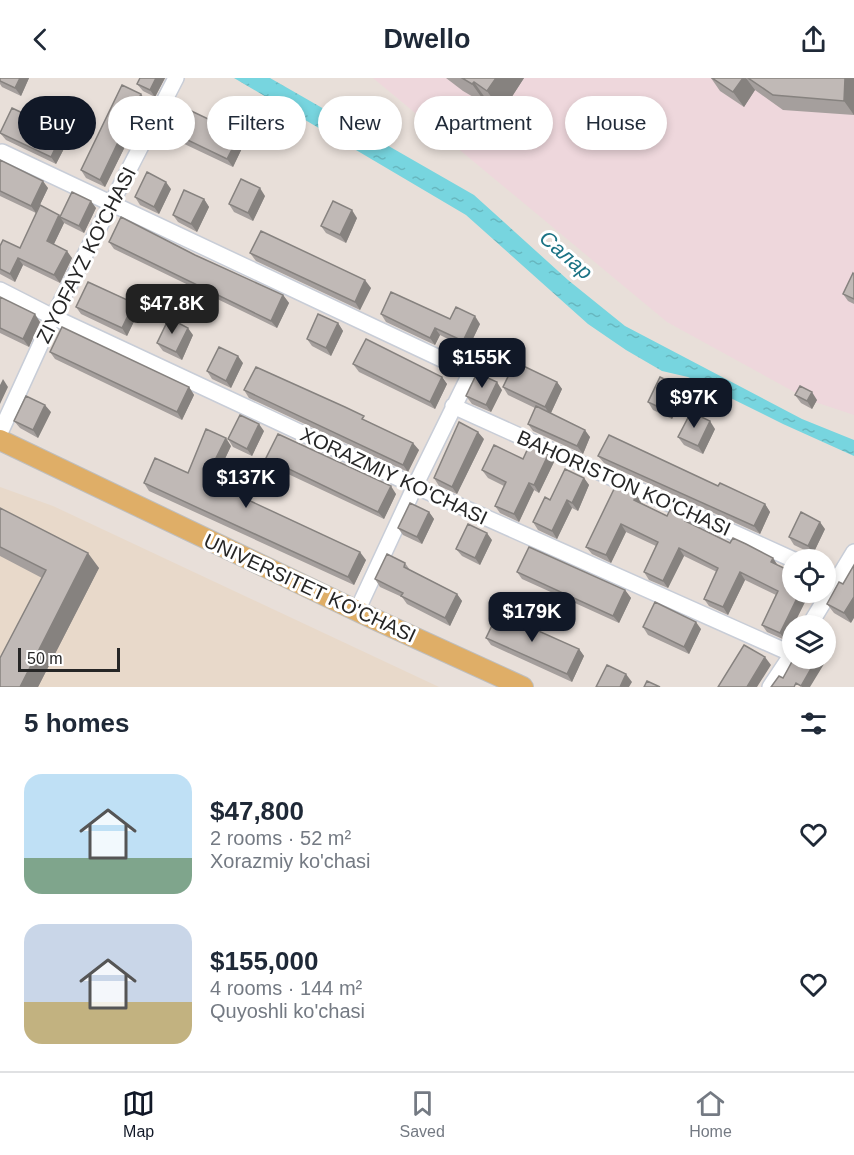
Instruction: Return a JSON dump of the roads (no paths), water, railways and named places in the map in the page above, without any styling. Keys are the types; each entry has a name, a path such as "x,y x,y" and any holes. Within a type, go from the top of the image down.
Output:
{"main road":[{"name":"UNIVERSITET KO'CHASI","path":"0,440 357,611 523,687"}],"street":[{"name":"ZIYOFAYZ KO'CHASI","path":"0,434 53,317 176,78"},
{"path":"2,152 469,372 357,611"},
{"name":"XORAZMIY KO'CHASI","path":"0,290 415,486 782,650"},
{"name":"BAHORISTON KO'CHASI","path":"453,406 782,555"},
{"path":"836,571 854,552"},
{"path":"770,687 782,669"}],"water":[{"name":"Салар","path":"234,78 270,78 301,96 264,96"},
{"name":"Салар","path":"306,99 318,106 318,128 306,121"},
{"name":"Салар","path":"356,150 396,150 474,195 568,280 625,326 802,419 854,440 854,456 688,377 662,371 626,350 588,324 466,215"}]}
